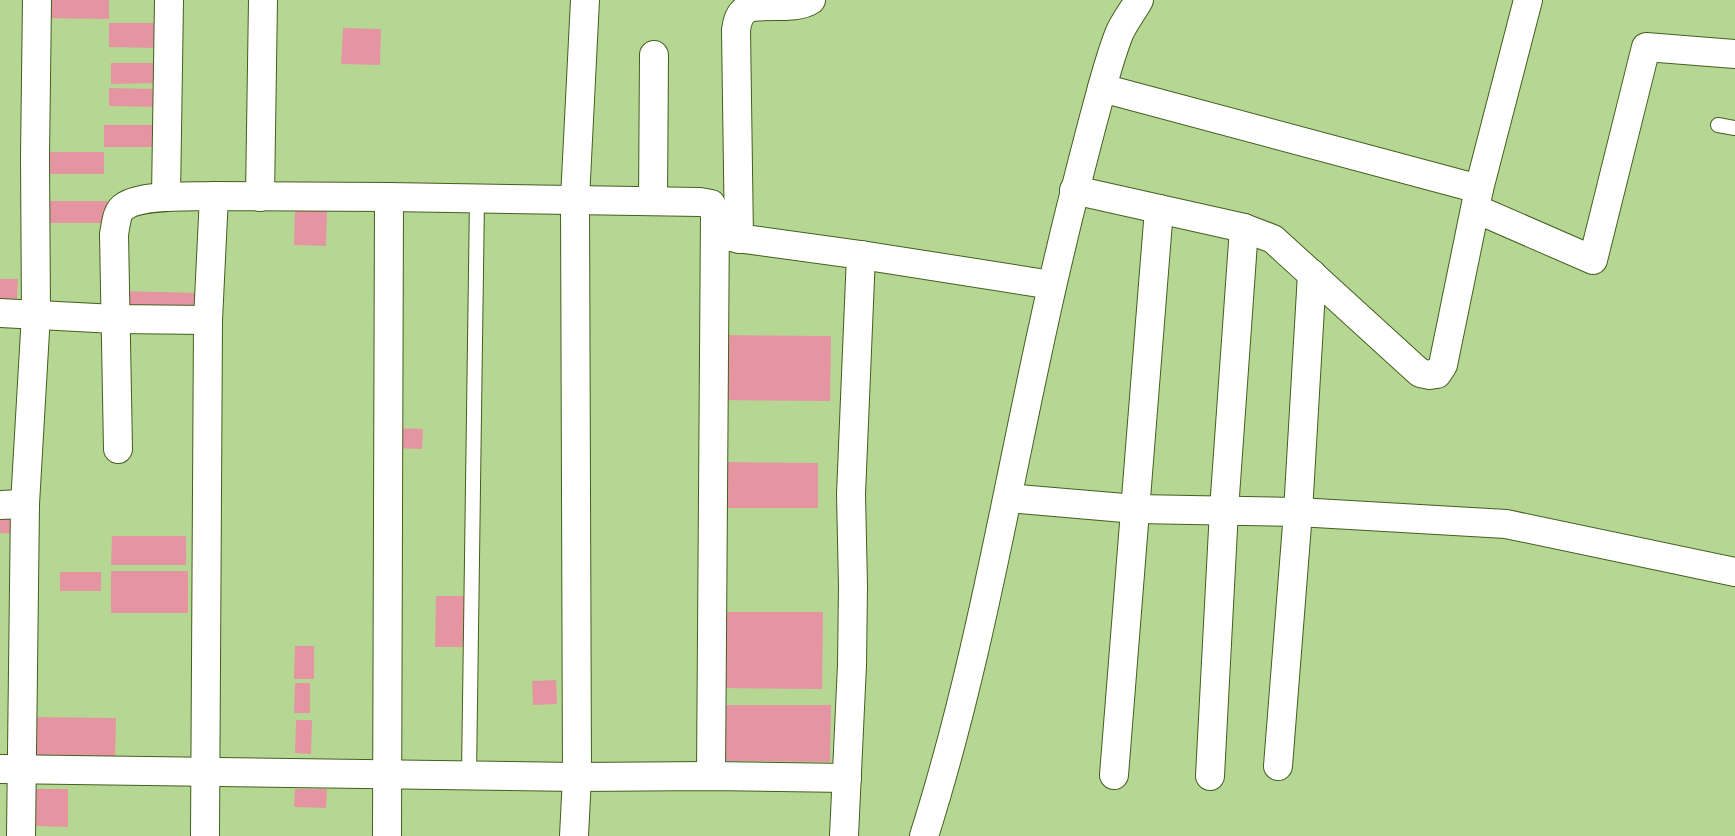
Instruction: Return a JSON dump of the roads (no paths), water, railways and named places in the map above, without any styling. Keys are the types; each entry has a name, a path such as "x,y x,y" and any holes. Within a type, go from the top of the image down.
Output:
{"street":[{"path":"21,836 11,769 13,505 36,314 37,0"},
{"path":"166,197 169,0"},
{"path":"260,197 263,0"},
{"path":"574,836 577,777 574,199 585,0"},
{"path":"711,776 727,237 736,30 739,17 744,10 752,7 789,7 811,0"},
{"path":"1120,33 1121,0"},
{"path":"924,836 943,777 961,707 1074,190 1102,88 1120,33 1139,0"},
{"path":"1074,190 1244,228 1272,239 1420,373 1437,374 1443,365 1478,199 1528,0"},
{"path":"1102,88 1478,199 1593,260 1646,47 1735,54"},
{"path":"653,201 654,55"},
{"path":"205,836 208,320 214,196"},
{"path":"118,450 114,234 117,217 124,206 138,201 166,197 214,196 700,202 711,204 727,237"},
{"path":"386,836 389,197"},
{"path":"1114,775 1159,209"},
{"path":"1210,776 1224,510 1244,228"},
{"path":"727,237 861,255 1052,286"},
{"path":"844,836 854,586 851,494 861,255"},
{"path":"1278,766 1298,512 1312,274"},
{"path":"0,313 115,319 208,320"},
{"path":"1008,498 1136,509 1298,512 1506,524 1735,572"},
{"path":"11,769 577,777 847,778"}],"lane":[{"path":"1718,125 1735,128"},
{"path":"469,775 476,198"}]}
